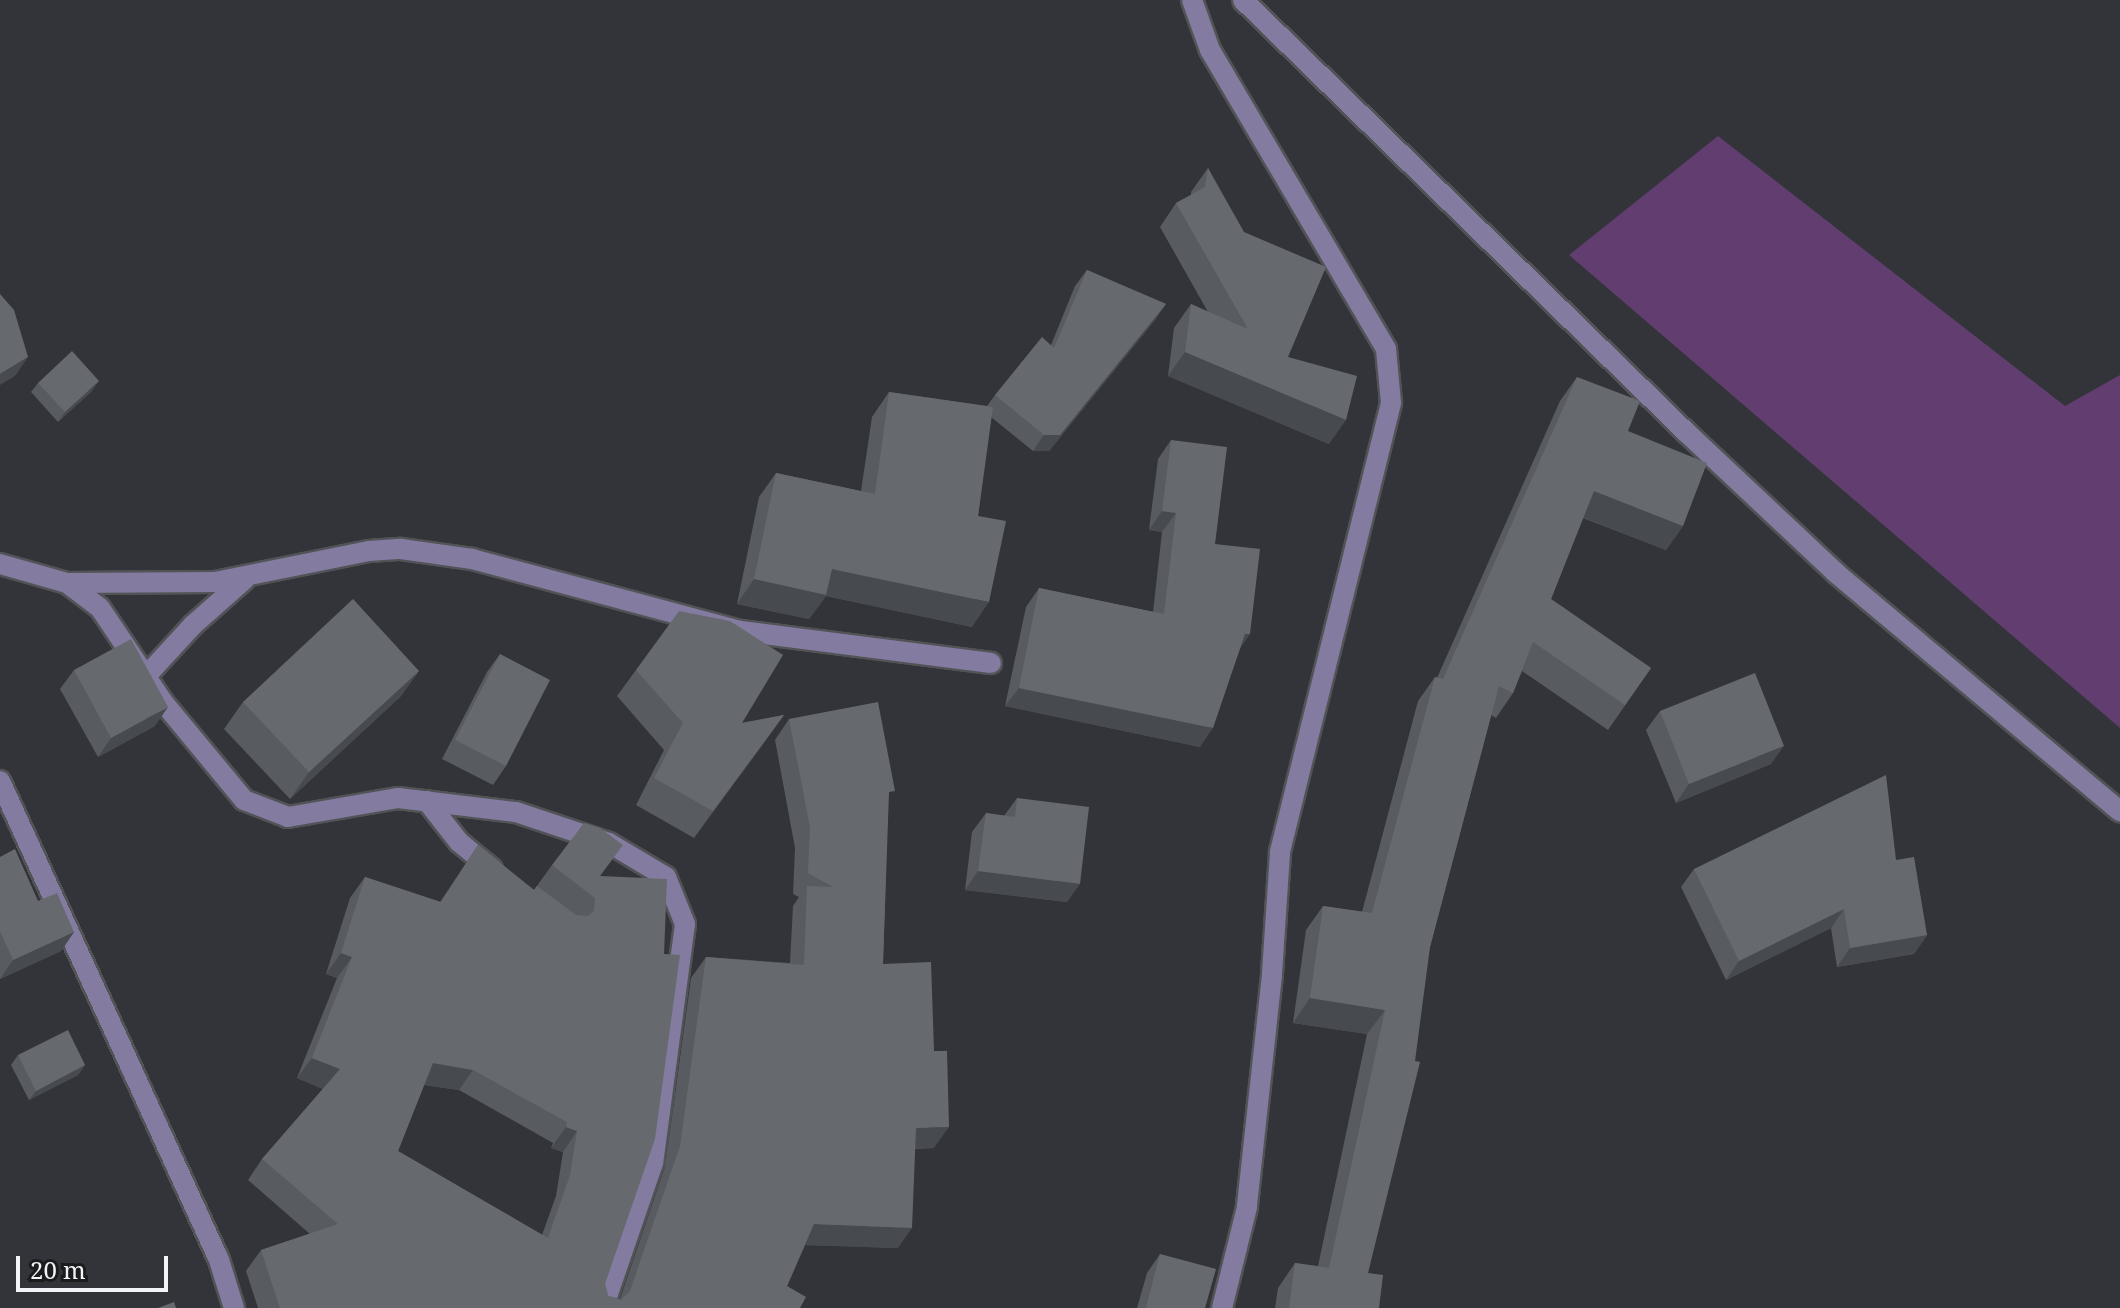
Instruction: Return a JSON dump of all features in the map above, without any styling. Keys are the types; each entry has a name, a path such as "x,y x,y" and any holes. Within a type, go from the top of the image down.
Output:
{"street":[{"path":"1192,0 1210,50 1386,349 1391,403 1280,853 1272,975 1247,1207 1222,1308"},
{"path":"1243,0 1686,432 1836,573 2120,811"},
{"path":"0,564 67,583 182,584 244,579 357,553 401,549 472,559 741,631 991,663"},
{"path":"147,675 193,625 244,579"},
{"path":"67,583 100,608 163,702 244,800 288,817 398,798 516,812 609,843 666,877 685,924 653,1163 603,1308"},
{"path":"0,781 219,1260 234,1308"},
{"path":"427,801 471,854 508,881"}],"shaded area":[{"path":"1718,136 2065,406 2120,375 2120,728 1569,255"}],"building":[{"path":"1208,168 1244,232 1326,267 1288,357 1357,376 1346,420 1185,352 1191,304 1248,329 1176,203 1205,187"},
{"path":"1087,270 1166,304 1060,435 1044,435 995,395 1042,337 1054,348"},
{"path":"0,294 14,310 28,357 0,374"},
{"path":"72,351 99,381 65,412 38,383"},
{"path":"1577,377 1640,401 1628,431 1707,463 1683,526 1594,491 1551,599 1651,668 1625,705 1533,642 1513,693 1499,686 1430,947 1415,1061 1420,1062 1368,1273 1383,1275 1379,1308 1289,1308 1295,1263 1329,1268 1385,1010 1310,998 1323,906 1372,913 1435,677 1443,679"},
{"path":"889,392 993,407 978,516 1006,521 989,602 832,569 826,595 754,579 776,473 875,494"},
{"path":"1171,440 1227,447 1215,544 1260,549 1250,634 1245,634 1213,728 1019,688 1039,588 1164,614 1176,513 1162,511"},
{"path":"353,599 419,671 309,772 243,702"},
{"path":"679,611 730,621 783,655 742,723 784,715 713,811 654,778 683,723 636,670"},
{"path":"131,639 168,707 111,738 74,670"},
{"path":"500,654 550,680 506,766 455,740"},
{"path":"1755,673 1784,746 1689,784 1660,711"},
{"path":"878,702 895,791 889,792 883,964 931,962 934,1051 947,1051 949,1127 916,1128 912,1228 814,1224 787,1286 806,1297 800,1308 280,1308 261,1250 338,1224 262,1159 340,1069 312,1058 352,957 341,953 365,877 441,902 478,845 534,890 537,886 576,915 588,916 594,911 595,898 552,865 584,823 600,828 623,845 600,876 667,879 664,954 680,955 655,1139 605,1284 608,1296 621,1300 630,1291 680,1146 706,957 804,965 807,886 833,887 808,873 810,827 789,719","holes":["433,1063 473,1070 567,1122 566,1127 577,1131 570,1175 548,1238 398,1151"]},
{"path":"1886,775 1896,860 1914,857 1927,935 1850,948 1844,909 1739,961 1694,869"},
{"path":"1017,798 1089,807 1080,884 978,871 986,813 1015,817"},
{"path":"15,849 38,901 57,893 74,932 13,960 0,931 0,857"},
{"path":"68,1030 85,1065 36,1091 18,1055"},
{"path":"1160,1254 1216,1269 1205,1308 1146,1308"},
{"path":"174,1302 176,1308 158,1308"}]}
